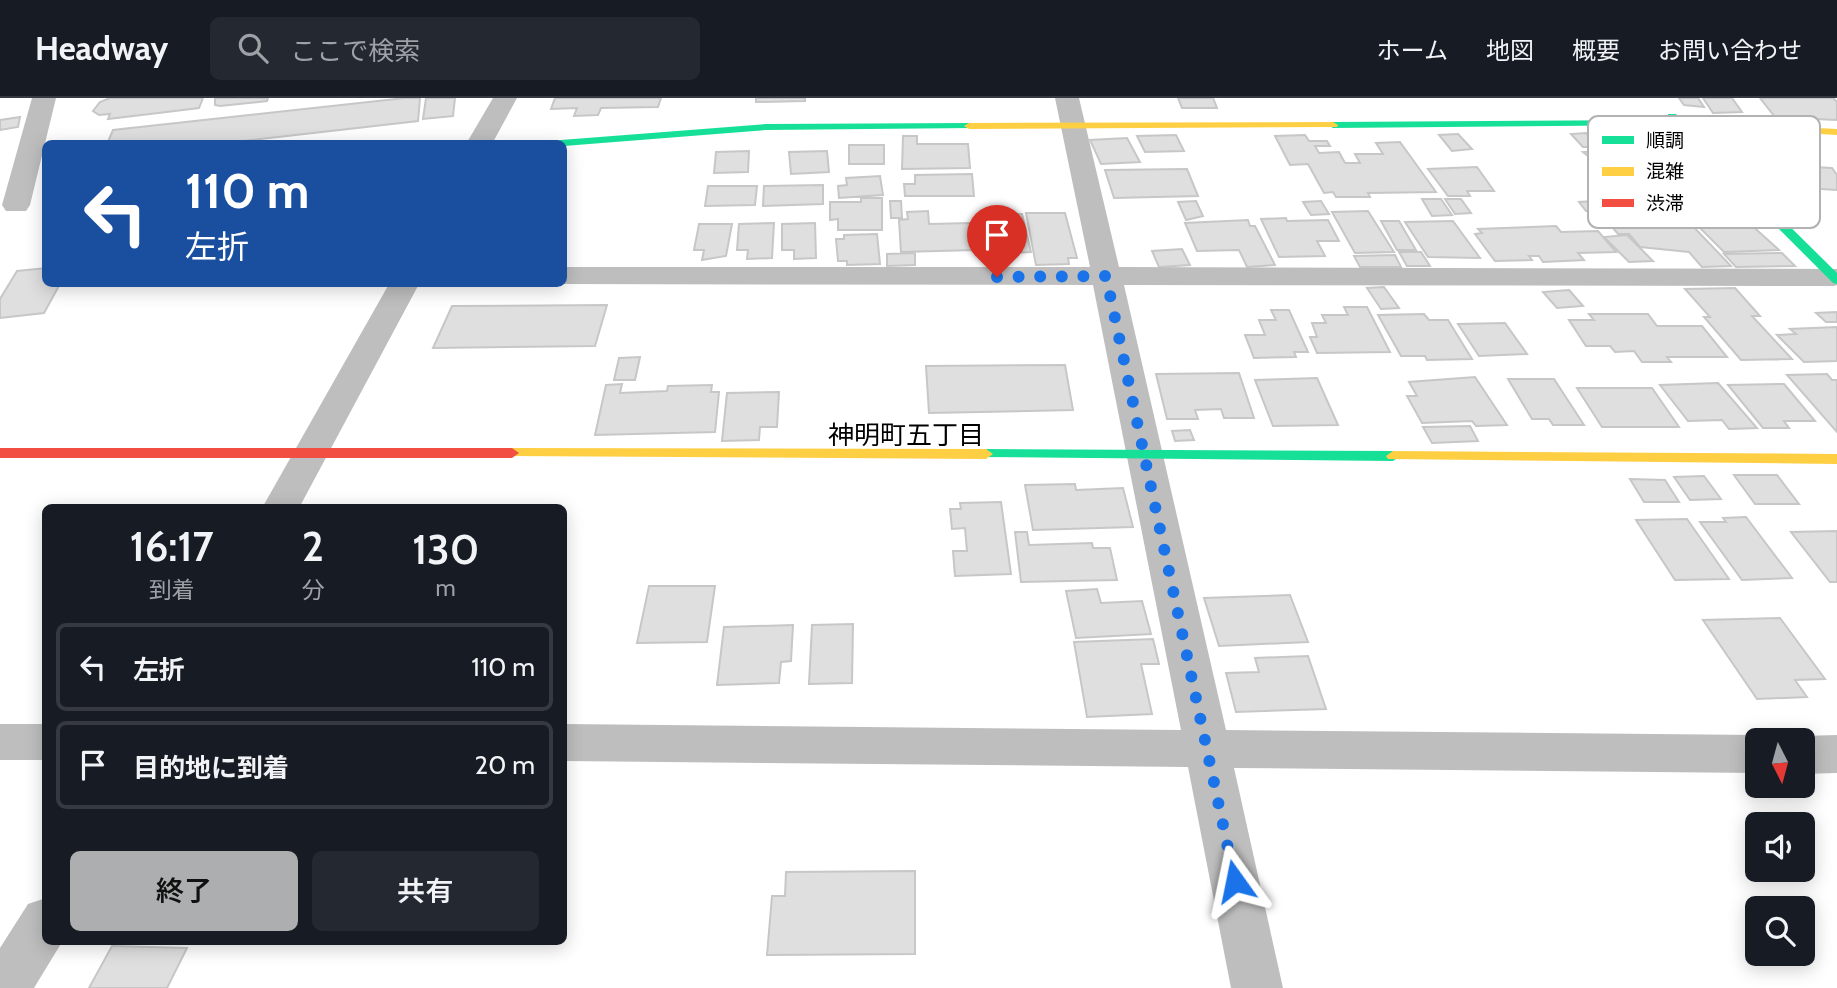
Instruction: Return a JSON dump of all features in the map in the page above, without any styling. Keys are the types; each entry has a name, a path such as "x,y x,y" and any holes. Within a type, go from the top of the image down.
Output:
{"street":[{"path":"42,202 8,206 44,98"},
{"path":"481,140 505,98"},
{"path":"1661,106 1672,116"},
{"path":"567,143 766,127 1070,112 1588,121"},
{"path":"1070,112 1146,454 1257,988"},
{"path":"1785,228 1835,278"},
{"path":"567,276 1835,278"},
{"path":"282,504 402,287"},
{"path":"0,453 1146,454 1837,460"},
{"path":"0,741 42,741"},
{"path":"567,743 1745,754"},
{"path":"1815,755 1837,754"},
{"path":"5,988 42,928"}],"building":[{"path":"110,98 203,98 199,108 108,119 110,114 99,115 93,111 100,102"},
{"path":"215,98 268,98 267,101 220,106 215,105"},
{"path":"420,98 418,121 253,140 109,140 113,130"},
{"path":"426,98 455,98 453,116 423,119"},
{"path":"555,98 661,98 658,107 601,108 598,115 574,116 577,108 551,109"},
{"path":"756,98 805,98 805,101 756,102"},
{"path":"1178,98 1213,98 1217,108 1182,108"},
{"path":"1679,98 1698,98 1704,107 1684,105"},
{"path":"1703,98 1732,98 1742,112 1713,113"},
{"path":"1760,98 1833,98 1837,102 1837,120 1820,119 1820,116 1774,116"},
{"path":"20,117 18,127 0,130 0,120"},
{"path":"1586,133 1588,147 1583,147 1571,134"},
{"path":"1458,134 1472,149 1452,151 1439,135"},
{"path":"1176,135 1184,151 1145,152 1137,136"},
{"path":"1305,135 1309,141 1327,141 1330,146 1315,146 1319,153 1339,152 1345,163 1360,163 1355,154 1383,154 1376,143 1400,142 1436,192 1368,193 1370,197 1336,197 1333,192 1324,193 1308,164 1290,165 1275,136"},
{"path":"903,136 917,136 917,144 968,144 970,168 902,169"},
{"path":"1127,138 1140,162 1101,164 1090,140"},
{"path":"849,145 884,145 884,164 849,164"},
{"path":"749,151 748,172 714,173 716,152"},
{"path":"827,151 829,172 791,174 789,152"},
{"path":"1477,167 1494,191 1467,191 1470,196 1448,196 1428,169"},
{"path":"1820,167 1832,168 1837,175 1837,190 1820,189"},
{"path":"1187,169 1198,196 1114,198 1105,170"},
{"path":"972,174 974,196 905,196 904,184 915,184 915,175"},
{"path":"880,176 883,195 839,198 838,186 847,185 846,178"},
{"path":"823,185 823,204 763,206 764,186"},
{"path":"708,186 757,186 755,205 705,206"},
{"path":"861,198 882,198 882,230 838,230 838,219 830,220 830,202 861,202"},
{"path":"1422,199 1441,199 1452,215 1432,216"},
{"path":"1445,199 1461,199 1471,213 1455,214"},
{"path":"890,201 901,201 902,218 891,218"},
{"path":"1196,201 1203,216 1186,220 1178,202"},
{"path":"1321,201 1329,214 1311,215 1303,202"},
{"path":"1588,201 1588,211 1586,211 1579,202"},
{"path":"928,211 929,224 971,223 975,250 901,252 899,220 908,219 907,212"},
{"path":"1368,211 1394,252 1355,253 1332,212"},
{"path":"1026,213 1065,213 1077,258 1068,258 1069,264 1036,265"},
{"path":"1022,214 1031,252 1008,253 1010,262 986,262 978,215"},
{"path":"1286,218 1287,221 1328,220 1339,241 1317,241 1325,256 1279,257 1261,219"},
{"path":"1248,220 1250,226 1255,226 1275,265 1247,267 1239,250 1197,251 1185,223"},
{"path":"1381,221 1399,221 1416,250 1397,250"},
{"path":"1453,221 1480,258 1428,257 1405,222"},
{"path":"774,223 772,258 747,259 748,250 737,250 739,224"},
{"path":"815,223 816,258 794,259 794,250 782,250 782,224"},
{"path":"699,224 732,224 726,256 702,260 704,250 694,250"},
{"path":"1556,226 1561,232 1598,231 1616,252 1578,253 1584,260 1543,262 1539,256 1529,256 1532,260 1495,261 1475,234 1482,233 1478,229"},
{"path":"1613,228 1695,228 1731,266 1702,267 1689,252 1640,247 1629,234 1618,234"},
{"path":"1700,228 1755,228 1779,250 1724,252"},
{"path":"877,234 880,264 847,265 847,261 838,261 836,239 844,239 844,235"},
{"path":"1627,235 1653,261 1629,262 1604,237"},
{"path":"1182,249 1190,265 1159,267 1152,251"},
{"path":"1399,252 1421,252 1430,266 1407,266"},
{"path":"915,253 915,265 887,266 887,254"},
{"path":"1782,253 1795,266 1736,267 1724,254"},
{"path":"1395,255 1401,267 1360,267 1354,256"},
{"path":"42,268 42,287 58,287 44,313 0,318 0,299 17,271"},
{"path":"1384,287 1399,308 1381,309 1367,288"},
{"path":"1735,288 1760,316 1752,316 1792,359 1741,360 1704,317 1710,317 1685,289"},
{"path":"1569,290 1583,306 1557,308 1543,292"},
{"path":"607,305 595,346 433,348 452,306"},
{"path":"1344,307 1367,307 1390,352 1317,353 1310,337 1317,337 1312,323 1326,323 1322,315 1348,315"},
{"path":"1271,310 1289,310 1308,352 1294,352 1296,357 1254,358 1245,335 1265,335 1259,320 1276,320"},
{"path":"1837,312 1837,322 1826,322 1816,313"},
{"path":"1424,314 1429,320 1448,320 1472,359 1427,360 1425,356 1401,356 1378,315"},
{"path":"1589,314 1648,314 1657,326 1702,326 1727,357 1667,357 1671,362 1642,362 1634,351 1615,352 1610,346 1586,346 1569,320 1594,320"},
{"path":"1505,323 1527,354 1479,356 1458,324"},
{"path":"1837,327 1837,361 1804,362 1777,335 1796,334 1790,329"},
{"path":"640,357 635,380 614,380 619,358"},
{"path":"1065,365 1073,410 929,413 926,366"},
{"path":"1239,373 1254,418 1224,418 1221,409 1195,410 1198,419 1167,419 1156,374"},
{"path":"1827,374 1832,380 1837,380 1837,432 1787,375"},
{"path":"1475,377 1507,425 1476,426 1472,421 1422,423 1407,396 1417,396 1409,382"},
{"path":"1317,378 1338,425 1273,426 1255,380"},
{"path":"1508,379 1554,379 1584,425 1553,425 1549,419 1532,419"},
{"path":"1718,383 1757,428 1729,429 1722,420 1688,421 1660,385"},
{"path":"622,384 620,393 667,391 668,386 712,385 711,392 719,392 715,432 595,435 606,385"},
{"path":"1784,384 1815,421 1784,421 1789,428 1763,428 1728,385"},
{"path":"1577,388 1652,388 1679,427 1602,427"},
{"path":"779,392 777,427 760,427 759,440 722,441 727,393"},
{"path":"1470,426 1478,441 1432,443 1423,427"},
{"path":"1190,430 1194,440 1175,441 1172,431"},
{"path":"1734,475 1777,475 1799,504 1755,504"},
{"path":"1704,476 1721,499 1690,500 1674,477"},
{"path":"1630,479 1665,480 1679,502 1644,502"},
{"path":"1075,484 1076,490 1123,488 1133,527 1033,530 1025,485"},
{"path":"1001,502 1011,574 955,576 953,551 967,551 965,528 952,529 950,509 961,509 960,503"},
{"path":"1746,517 1792,578 1742,580 1700,522 1726,522 1723,518"},
{"path":"1687,519 1729,579 1675,580 1636,520"},
{"path":"1837,531 1837,582 1830,582 1791,532"},
{"path":"1015,532 1027,532 1029,545 1092,543 1093,548 1110,548 1117,580 1021,582"},
{"path":"649,586 715,586 707,642 637,643"},
{"path":"1097,589 1101,603 1142,601 1151,634 1076,638 1066,591"},
{"path":"1290,595 1308,642 1219,646 1204,598"},
{"path":"1780,618 1825,679 1795,680 1807,697 1757,699 1703,620"},
{"path":"853,624 852,683 809,684 812,625"},
{"path":"793,625 791,661 781,662 779,683 717,685 724,627"},
{"path":"1153,639 1159,664 1141,664 1152,714 1087,717 1074,642"},
{"path":"1308,656 1326,709 1236,712 1226,673 1259,672 1255,658"},
{"path":"915,871 915,954 767,955 772,896 785,896 786,872"},
{"path":"112,946 187,948 167,988 89,988"}],"traffic: fast":[{"path":"1333,125 1588,123"},
{"path":"567,143 766,127 969,126"},
{"path":"1785,228 1837,280"},
{"path":"986,454 1393,456"}],"traffic: slow":[{"path":"969,126 1333,125"},
{"path":"1820,131 1837,132"},
{"path":"512,453 986,454"},
{"path":"1393,456 1837,459"}],"traffic: jam":[{"path":"0,453 512,453"}],"district":[{"name":"神明町五丁目","path":"906,435"}],"route":[{"path":"997,277 1106,276 1235,881"}]}
